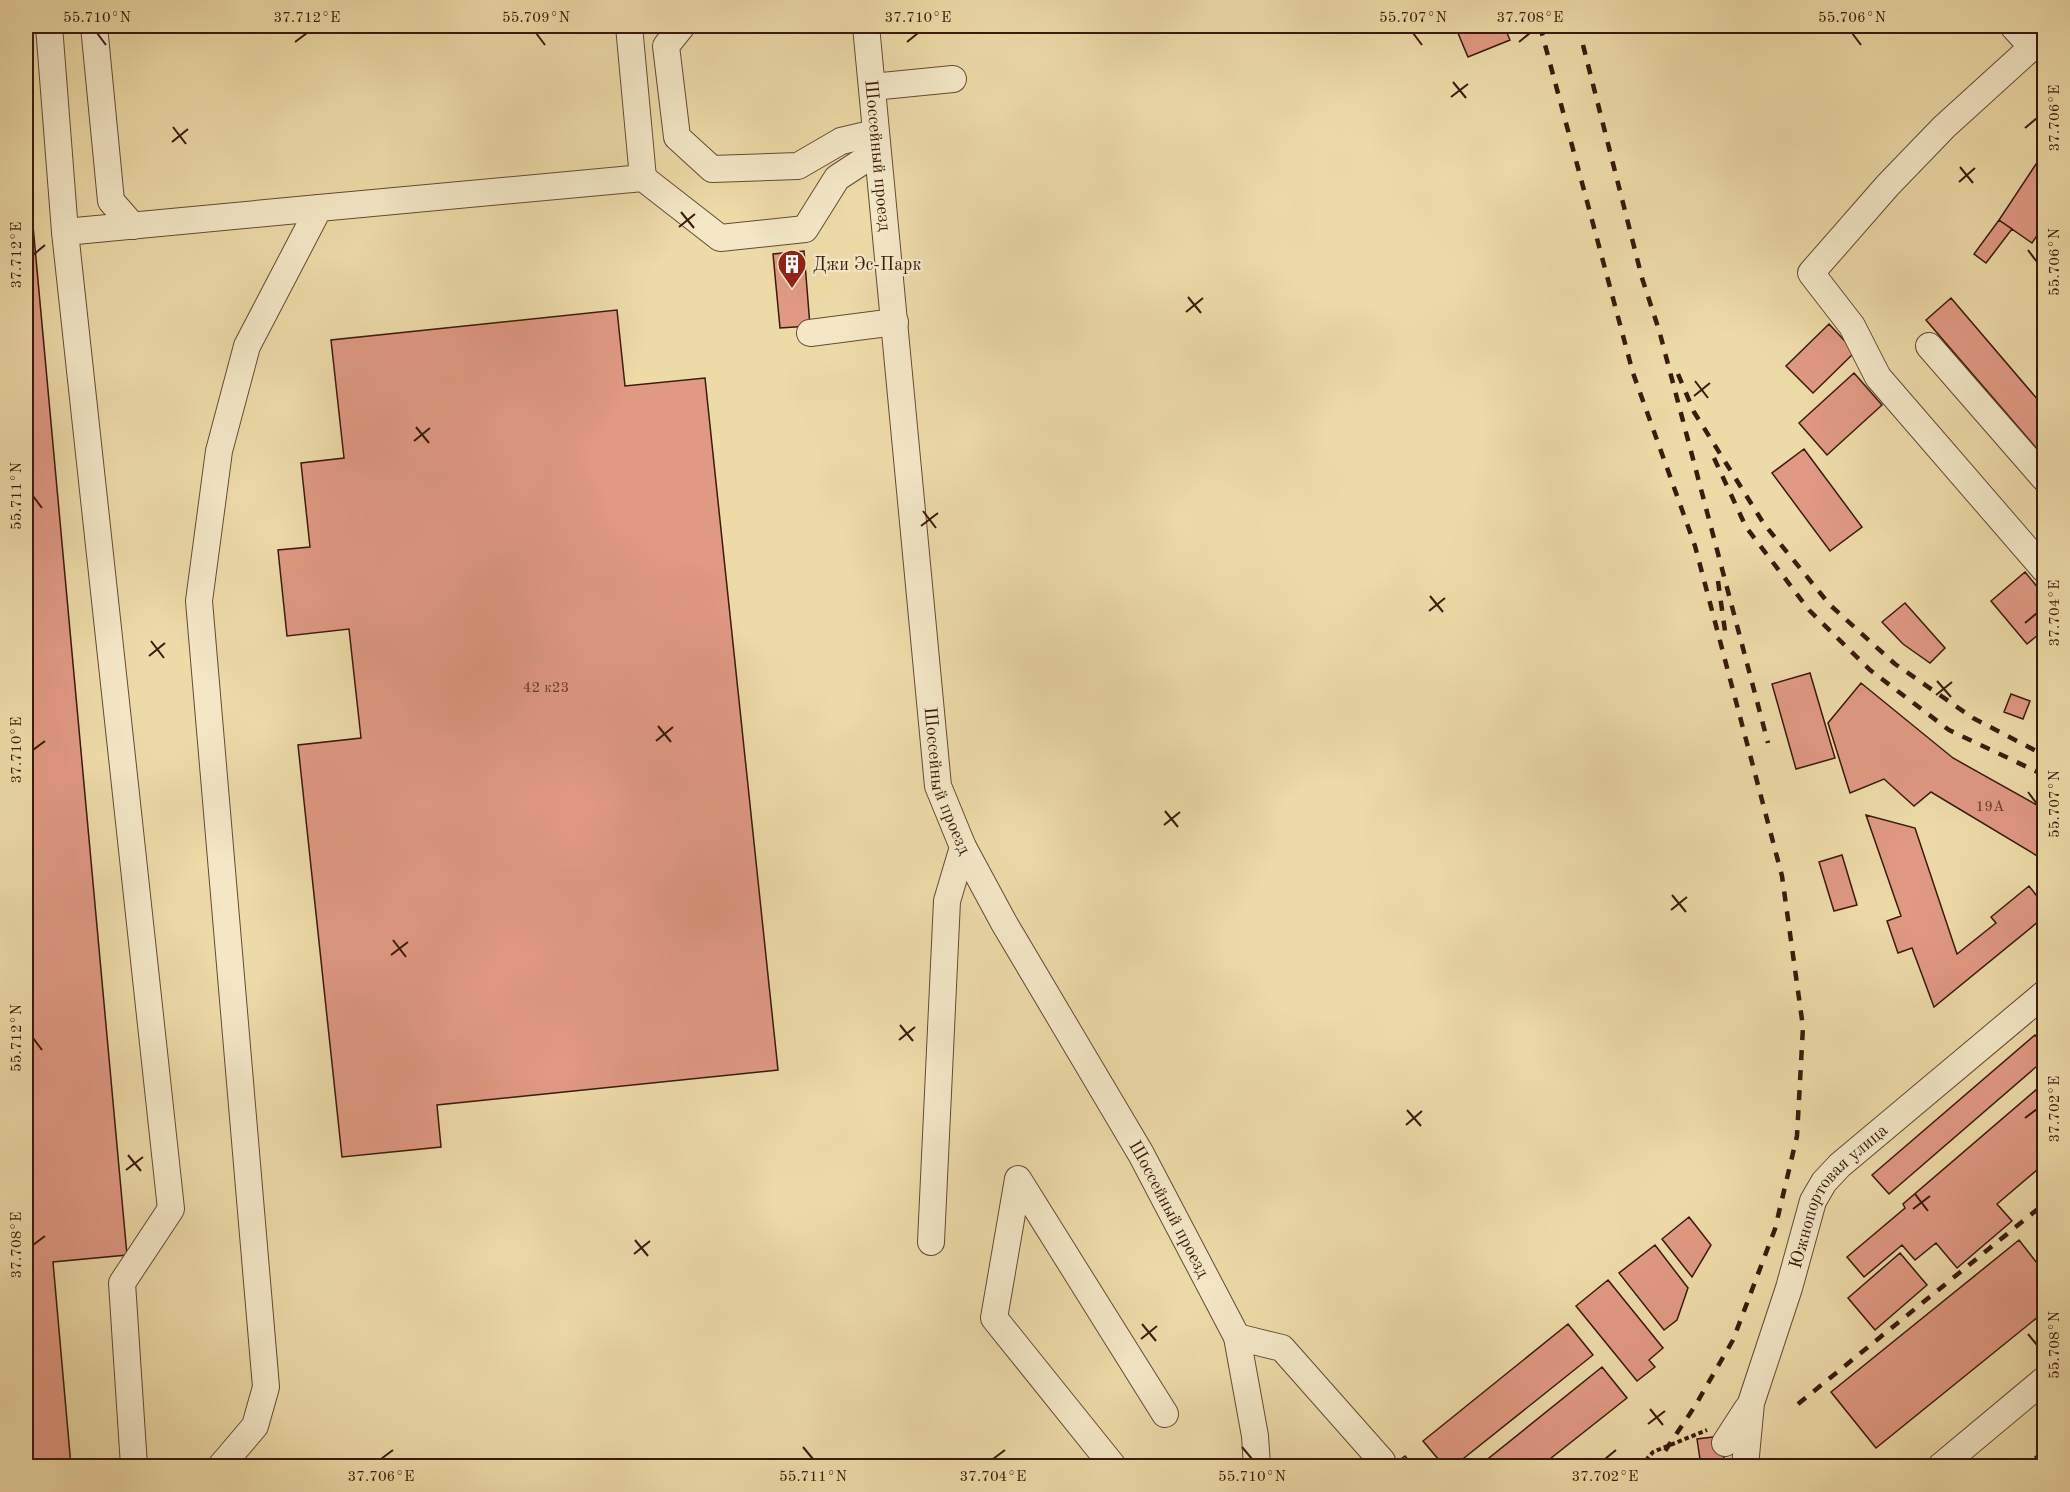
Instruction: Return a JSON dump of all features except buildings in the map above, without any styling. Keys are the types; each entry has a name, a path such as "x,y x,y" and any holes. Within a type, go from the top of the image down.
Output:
{"street":[{"path":"49,26 65,232 171,1209 122,1283 134,1467"},
{"path":"94,26 111,201 133,226"},
{"path":"629,26 643,178"},
{"path":"65,232 643,178 720,238 806,229 837,178 869,158 876,146 841,141 798,166 712,169 677,137 666,46 682,26"},
{"name":"Шоссейный проезд","path":"866,26 938,786 963,848 1004,923 1141,1154 1238,1336 1255,1436 1257,1467"},
{"path":"2013,26 2038,41 1936,135 1888,185 1811,273 1852,326 1878,377 2044,570"},
{"path":"872,87 953,79"},
{"path":"221,1467 255,1426 266,1387 199,601 219,451 247,346 319,208"},
{"path":"810,333 895,322"},
{"path":"1929,346 2044,478"},
{"path":"931,1242 947,901 963,848"},
{"name":"Южнопортовая улица","path":"1745,1467 1750,1403 1789,1288 1813,1201 1824,1182 1840,1165 2044,994"},
{"path":"1113,1467 994,1318 1018,1179 1165,1414"},
{"path":"1238,1336 1282,1348 1382,1461"},
{"path":"1941,1467 2044,1380"},
{"path":"1727,1440 1750,1403"}],"path":[{"path":"1641,1467 1653,1452 1705,1430 1718,1430 1727,1440"}],"railway":[{"path":"1540,26 1633,373 1695,546 1782,876 1803,1027 1797,1136 1775,1229 1733,1340 1695,1406 1655,1466"},
{"path":"1583,45 1642,278 1659,330 1768,743"},
{"path":"1678,374 1694,412 1764,524 1830,605 1895,664 1973,718 2044,755"},
{"path":"1714,458 1746,527 1809,610 1870,670 1949,730 2044,775"},
{"path":"1718,581 1725,631"},
{"path":"1798,1404 2044,1204"}],"place":[{"name":"Джи Эс-Парк","path":"792,290"}]}
